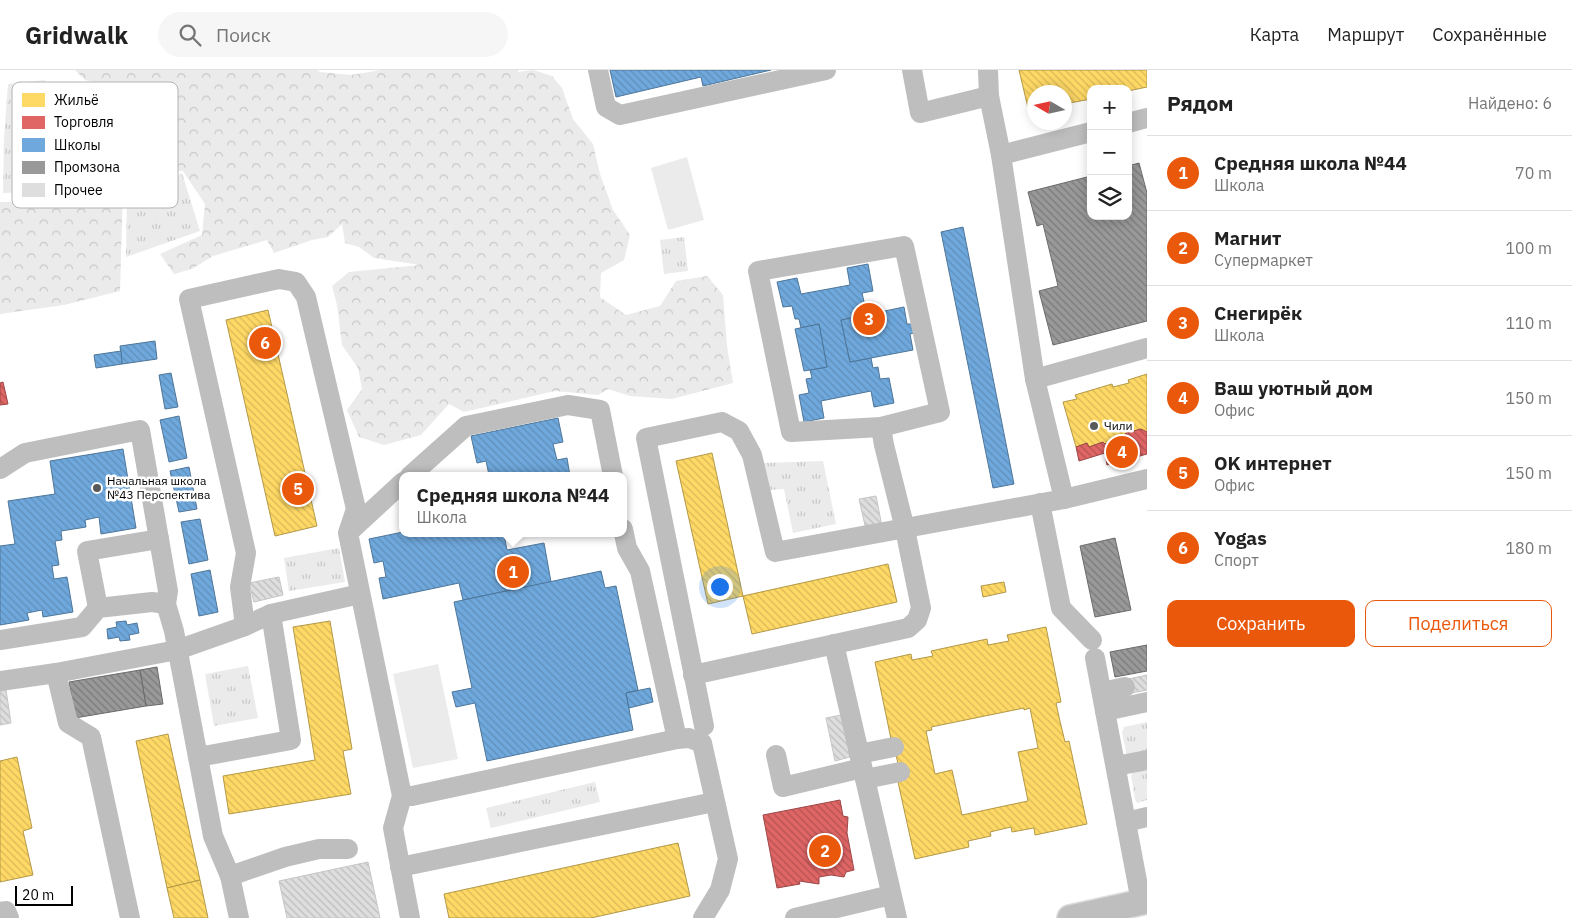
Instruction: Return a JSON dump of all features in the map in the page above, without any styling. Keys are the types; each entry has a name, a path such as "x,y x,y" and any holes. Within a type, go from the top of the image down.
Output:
{"main road":[{"path":"1070,918 1144,902"}],"lane":[{"path":"598,70 606,107 620,114 826,70"},
{"path":"912,70 920,113 989,96"},
{"path":"988,70 989,96 1001,155 1035,379 1064,499"},
{"path":"1132,122 1147,118"},
{"path":"1001,155 1087,133"},
{"path":"904,246 940,412 881,427 791,432 758,271 904,246"},
{"path":"245,626 240,587 246,554 189,299 279,279 296,282 306,297 356,510 348,533 402,796 393,828 410,918"},
{"path":"1035,379 1147,348"},
{"path":"414,472 466,426 568,405 600,410 611,472"},
{"path":"704,726 646,438 722,422 739,432 752,455 775,552 1064,499 1147,479"},
{"path":"693,675 908,628 917,620 921,608 905,528 888,464 881,427"},
{"path":"0,469 25,453 140,430 168,591 166,604 174,631 213,836 230,876 239,918"},
{"path":"348,533 399,486"},
{"path":"1040,503 1061,608 1094,649 1126,822 1144,902"},
{"path":"625,537 627,548 640,571 677,739"},
{"path":"98,608 87,551 159,539"},
{"path":"0,681 56,673 177,650 245,626 271,614 360,594"},
{"path":"0,640 82,626 98,608 152,602 166,604"},
{"path":"198,757 291,740 271,614"},
{"path":"834,644 897,918"},
{"path":"56,673 68,723 90,737 130,918"},
{"path":"1102,692 1125,687"},
{"path":"1105,711 1147,702"},
{"path":"402,796 412,796 677,739 688,738 702,743 728,859 720,890 703,918"},
{"path":"776,755 783,787 862,767 894,747"},
{"path":"1116,766 1147,760"},
{"path":"862,767 900,772"},
{"path":"400,867 714,802"},
{"path":"1126,822 1147,818"},
{"path":"230,876 285,857 319,849 348,849"},
{"path":"795,918 892,895"},
{"path":"0,912 6,911 9,918"}],"green space":[{"path":"75,70 317,70 320,72 351,75 381,70 518,70 518,72 533,70 552,76 562,88 573,119 593,144 600,174 613,210 630,235 624,260 601,273 600,297 626,315 660,306 676,281 707,276 723,295 727,346 733,383 672,399 630,396 608,389 598,395 555,391 464,412 449,404 421,435 384,445 359,437 347,410 362,389 358,368 342,345 337,305 332,286 349,272 420,265 374,258 359,247 345,243 342,224 328,237 312,240 274,253 267,240 213,256 192,269 174,274 160,254 202,235 205,204 183,171 178,171 178,82 94,82 85,80"},
{"path":"45,80 45,82 26,82"},
{"path":"8,84 12,84 12,193 3,193 4,139"},
{"path":"687,157 704,220 668,230 651,168"},
{"path":"182,173 200,231 126,257 127,208 178,208 178,175"},
{"path":"0,202 12,202 12,208 123,208 120,291 64,305 0,314"},
{"path":"684,237 688,271 664,274 660,240"},
{"path":"823,461 836,524 793,533 784,489 769,490 763,463"},
{"path":"339,548 345,582 289,591 284,558"},
{"path":"438,664 458,759 413,768 393,674"},
{"path":"248,666 258,718 214,726 205,674"},
{"path":"1147,722 1147,757 1128,761 1122,732 1124,727"},
{"path":"1147,765 1147,800 1137,803 1131,775 1137,767"},
{"path":"595,782 600,802 491,828 486,808"}],"building: Жильё":[{"path":"1019,70 1147,70 1147,87 1132,90 1132,85 1087,85 1087,100 1072,103 1072,85 1027,85 1027,104"},
{"path":"268,310 317,526 275,536 226,320"},
{"path":"1147,374 1147,432 1141,429 1126,433 1124,437 1105,444 1103,442 1089,447 1087,443 1076,447 1063,402 1077,399 1075,395 1112,384 1113,387 1129,383 1128,380"},
{"path":"712,453 743,596 708,604 676,461"},
{"path":"888,564 897,602 752,634 743,596"},
{"path":"1004,582 1006,592 983,597 981,586"},
{"path":"330,621 352,749 343,751 351,794 229,814 223,776 315,760 293,627"},
{"path":"1046,627 1061,702 1056,703 1065,742 1069,741 1087,824 1035,835 1034,828 1012,832 1011,827 990,832 991,836 968,841 969,847 915,859 898,782 900,772 875,662 911,654 912,660 933,656 931,651 987,639 988,645 1009,641 1007,635","holes":["1024,708 1024,710 1030,708 1038,748 1018,752 1028,801 962,815 952,770 935,774 926,731 932,730 931,727"]},
{"path":"168,734 200,880 167,888 136,741"},
{"path":"17,757 32,828 23,831 33,875 0,882 0,761"},
{"path":"678,843 690,896 591,918 449,918 444,894"},
{"path":"200,880 208,918 174,918 167,888"}],"building: Торговля":[{"path":"3,382 8,404 0,405 0,383"},
{"path":"1141,429 1147,432 1147,454 1107,465 1105,453 1079,461 1076,447 1087,443 1089,447 1103,442 1105,444 1124,437 1126,433"},
{"path":"840,800 843,816 848,817 847,833 854,870 846,872 844,877 831,875 819,877 819,884 799,881 800,884 777,888 763,815"}],"building: Школы":[{"path":"610,70 771,70 703,86 701,77 616,97"},
{"path":"963,227 1014,484 993,488 941,232"},
{"path":"868,264 873,291 862,293 865,306 860,307 862,316 841,320 850,362 871,358 873,368 878,367 880,379 889,378 894,403 874,407 871,391 821,401 824,418 804,422 799,395 809,393 806,379 812,378 810,370 827,367 819,324 801,328 799,319 795,319 792,306 783,307 777,282 797,278 801,294 850,285 847,268"},
{"path":"904,307 907,324 912,324 914,333 910,334 913,350 850,362 841,320"},
{"path":"819,324 827,367 804,371 795,329"},
{"path":"155,341 157,359 122,364 120,346"},
{"path":"121,351 122,364 96,368 94,355"},
{"path":"171,373 178,407 165,409 159,375"},
{"path":"179,416 187,458 169,462 160,420"},
{"path":"558,418 563,442 553,444 557,460 567,458 569,472 488,472 486,461 477,463 471,436"},
{"path":"123,449 136,528 101,534 99,517 85,520 86,527 61,531 62,540 55,541 59,565 52,566 54,579 67,577 73,612 43,617 42,610 27,613 29,620 0,625 0,546 15,544 8,501 55,494 50,461"},
{"path":"189,467 197,509 179,512 170,471"},
{"path":"200,519 208,560 189,564 181,522"},
{"path":"399,533 399,537 504,537 507,550 544,543 551,582 463,600 459,583 383,599 379,578 386,577 383,561 374,563 369,539"},
{"path":"210,570 218,612 199,616 191,574"},
{"path":"601,571 605,588 616,586 638,690 626,693 633,730 487,761 475,703 456,707 452,692 472,688 454,602"},
{"path":"126,621 127,625 137,623 139,633 129,635 130,640 120,641 119,637 108,639 107,629 117,627 116,622"},
{"path":"650,688 653,702 629,708 626,693"}],"building: Промзона":[{"path":"1139,163 1147,193 1147,321 1053,345 1039,291 1058,286 1043,224 1037,226 1028,192 1087,177 1087,220 1132,220 1132,165"},
{"path":"1115,538 1131,610 1095,617 1080,546"},
{"path":"1147,645 1147,671 1115,677 1110,652"},
{"path":"157,667 163,704 146,706 140,670"},
{"path":"140,670 146,706 75,718 69,682"}],"building: Прочее":[{"path":"876,496 882,526 866,530 859,499"},
{"path":"279,577 283,595 254,602 249,583"},
{"path":"1147,675 1147,690 1127,694 1124,680"},
{"path":"6,690 11,723 0,725 0,691"},
{"path":"841,715 850,757 835,761 826,718"},
{"path":"368,862 380,918 287,918 279,881"}],"place":[{"name":"Снегирёк","path":"869,319"},
{"name":"Yogas","path":"265,343"},
{"name":"Чили","path":"1094,426"},
{"name":"Ваш уютный дом","path":"1122,452"},
{"name":"Начальная школа №43 Перспектива","path":"97,488"},
{"name":"OK интернет","path":"298,489"},
{"name":"Средняя школа №44","path":"513,572"},
{"name":"Магнит","path":"825,851"}]}
